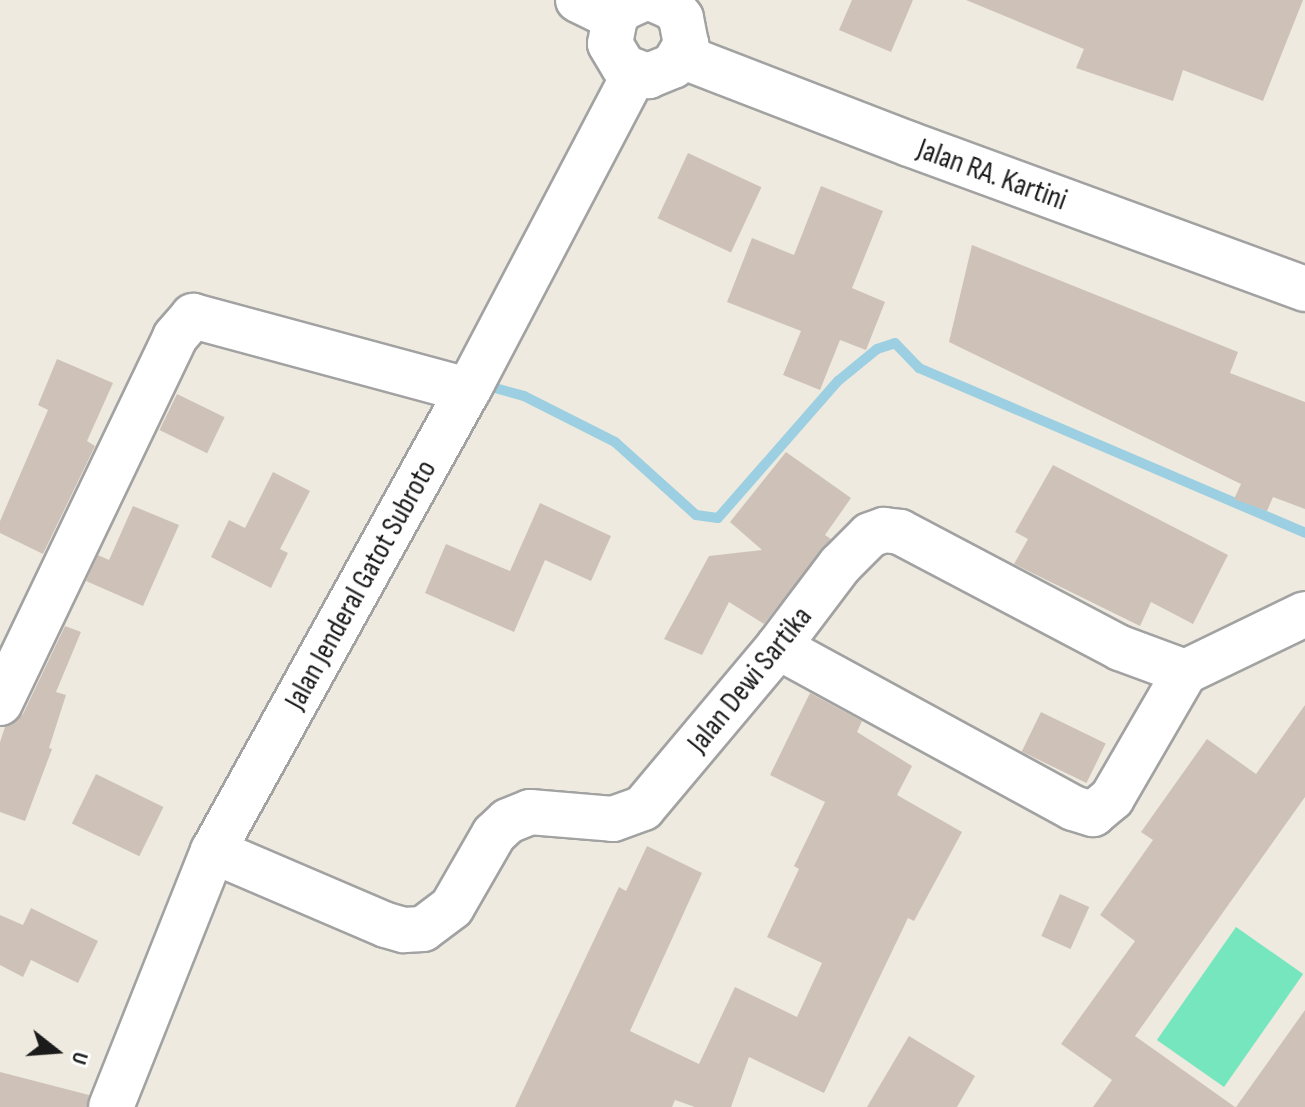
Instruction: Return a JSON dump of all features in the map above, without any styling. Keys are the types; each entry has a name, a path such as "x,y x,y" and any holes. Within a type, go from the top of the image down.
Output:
{"street":[{"path":"612,6 610,44 624,67 635,73 661,73 681,56 686,31 681,18 661,0 655,0"},
{"name":"Jalan RA. Kartini","path":"681,56 1305,289"},
{"name":"Jalan Jenderal Gatot Subroto","path":"111,1107 213,851 468,390 635,73"},
{"path":"0,703 175,337 193,316 468,390"},
{"name":"Jalan Dewi Sartika","path":"213,851 386,925 404,930 423,929 452,907 494,834 508,821 530,812 613,819 643,808 778,647 840,565 870,535 884,530 900,532 1120,648 1185,672"},
{"path":"778,647 1073,808 1093,814 1112,798 1185,672 1303,615"}],"green space":[{"path":"1236,927 1303,974 1224,1087 1157,1040"}],"building":[{"path":"852,0 913,0 891,52 839,30"},
{"path":"966,0 1303,0 1263,101 1183,70 1173,101 1076,68 1084,49"},
{"path":"688,153 761,187 731,252 658,218"},
{"path":"821,186 883,211 852,288 885,302 866,350 840,340 820,390 783,375 801,331 727,302 752,238 794,255"},
{"path":"972,245 1238,352 1230,373 1305,402 1305,509 1273,497 1267,511 1234,499 1241,484 949,342"},
{"path":"57,359 113,383 87,441 95,446 43,554 0,533 0,521 48,410 38,405"},
{"path":"177,394 225,417 207,453 159,430"},
{"path":"786,452 851,498 825,535 831,539 764,624 729,602 702,655 664,639 709,556 762,550 730,522"},
{"path":"1053,465 1228,555 1193,624 1151,602 1140,626 1014,564 1028,539 1015,532"},
{"path":"273,472 310,491 280,549 288,553 271,588 211,557 229,520 245,528"},
{"path":"540,503 611,536 591,581 545,560 514,632 425,593 446,544 510,571"},
{"path":"133,506 179,525 143,606 86,581 98,555 109,560"},
{"path":"65,626 81,632 56,692 66,695 49,748 52,749 25,821 0,812 0,742 5,727 23,714"},
{"path":"810,693 862,721 857,732 912,766 897,795 962,832 914,921 908,918 824,1093 749,1057 731,1107 695,1107 675,1100 672,1107 515,1107 619,887 626,891 647,846 702,873 630,1031 699,1064 735,987 797,1017 822,963 767,937 799,869 794,866 825,802 770,775"},
{"path":"1305,705 1305,797 1135,1036 1235,1107 1093,1107 1112,1080 1061,1044 1135,941 1100,915 1153,840 1141,832 1207,739 1256,774"},
{"path":"1041,712 1106,744 1086,783 1022,752"},
{"path":"96,774 163,807 139,856 72,823"},
{"path":"1060,894 1089,907 1071,949 1041,936"},
{"path":"31,908 98,941 78,983 31,960 23,977 0,965 0,915 23,925"},
{"path":"1305,1010 1305,1107 1236,1107"},
{"path":"909,1036 975,1076 957,1107 867,1107"},
{"path":"0,1072 89,1095 87,1107 0,1107"}],"waterway":[{"path":"484,385 524,396 615,442 696,515 718,518 838,381 877,349 895,343 919,368 1305,533"}]}
